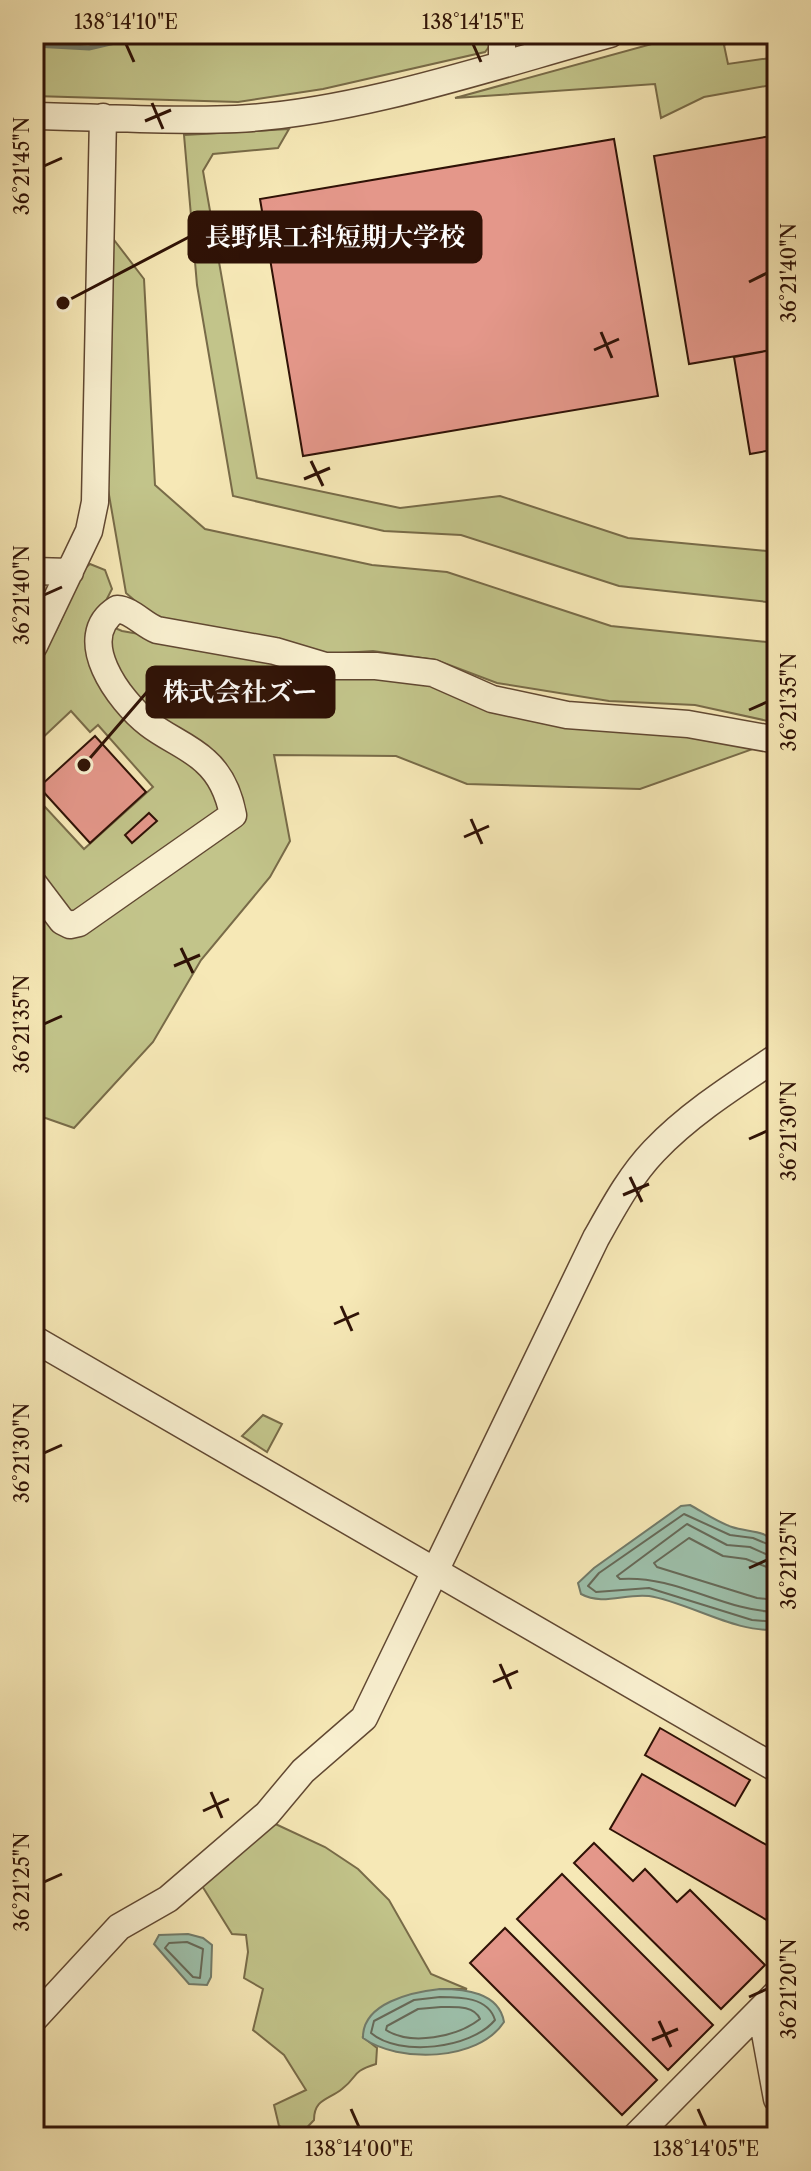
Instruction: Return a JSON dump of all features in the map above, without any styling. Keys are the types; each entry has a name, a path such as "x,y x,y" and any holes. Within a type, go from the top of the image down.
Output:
{"street":[{"path":"502,34 502,63"},
{"path":"34,116 237,119 319,108 610,34"},
{"path":"34,646 89,531 95,502 103,117"},
{"path":"34,571 70,572"},
{"path":"34,884 62,921 70,925 79,923 233,815 221,780 207,763 140,716 111,677 100,656 96,638 99,625 117,609 127,609 144,625 157,630 275,651 325,666 376,666 433,673 492,699 567,715 688,724 777,740"},
{"path":"34,2019 119,1927 168,1899 267,1814 303,1771 364,1718 596,1238 622,1192 653,1152 689,1118 777,1057"},
{"path":"34,1339 777,1769"},
{"path":"769,2002 777,2099"},
{"path":"635,2137 769,2002"}],"green space":[{"path":"34,34 499,34 485,52 323,89 238,102 34,96"},
{"path":"688,34 745,34 724,45 728,64 777,57 777,84 704,97 661,118 655,84 455,98"},
{"path":"289,129 278,148 213,154 203,171 257,478 400,508 500,496 628,538 777,552 777,603 619,586 461,535 384,531 233,496 197,285 184,135"},
{"path":"111,236 144,279 155,485 205,529 372,565 447,572 611,626 777,643 777,723 695,705 609,701 497,683 436,660 373,651 329,654 155,618 126,593 104,466"},
{"path":"90,564 105,570 112,589 96,620 122,631 767,744 640,789 467,784 396,756 274,755 290,841 270,877 201,960 153,1042 74,1128 34,1114 34,795 84,849 153,787 98,725 90,732 71,711 37,743 34,741 34,666 56,631 84,569"},
{"path":"263,1415 282,1424 267,1452 242,1436"},
{"path":"269,1821 325,1847 358,1869 389,1900 431,1974 467,1989 440,1989 363,2037 377,2048 376,2064 358,2072 347,2085 319,2104 314,2120 299,2136 279,2126 274,2105 306,2090 284,2055 253,2030 263,1989 244,1978 248,1952 246,1935 232,1934 199,1881"}],"water":[{"path":"690,1505 726,1525 758,1532 773,1542 777,1548 777,1629 762,1630 730,1623 649,1596 598,1599 581,1594 578,1583 594,1568 681,1506"},
{"path":"188,1934 203,1938 212,1945 211,1977 207,1985 189,1984 154,1944 159,1935"},
{"path":"440,1989 459,1990 488,1998 501,2012 504,2022 492,2035 476,2045 437,2054 396,2052 363,2038 365,2026 380,2008 403,1997"}],"building":[{"path":"777,135 777,349 689,364 654,156"},
{"path":"614,139 658,396 303,456 260,199"},
{"path":"777,349 777,449 750,454 734,357"},
{"path":"95,736 146,792 90,843 39,787"},
{"path":"149,813 157,821 132,843 125,835"},
{"path":"660,1728 750,1780 735,1806 645,1755"},
{"path":"642,1774 777,1851 777,1926 610,1829"},
{"path":"594,1843 633,1881 645,1869 677,1902 690,1890 765,1965 721,2009 574,1863"},
{"path":"562,1874 713,2025 668,2070 517,1919"},
{"path":"505,1928 657,2080 622,2115 470,1963"}],"waterway":[{"path":"34,45 89,48 149,34"}],"place":[{"name":"長野県工科短期大学校","path":"63,303"},
{"name":"株式会社ズー","path":"84,765"}]}
